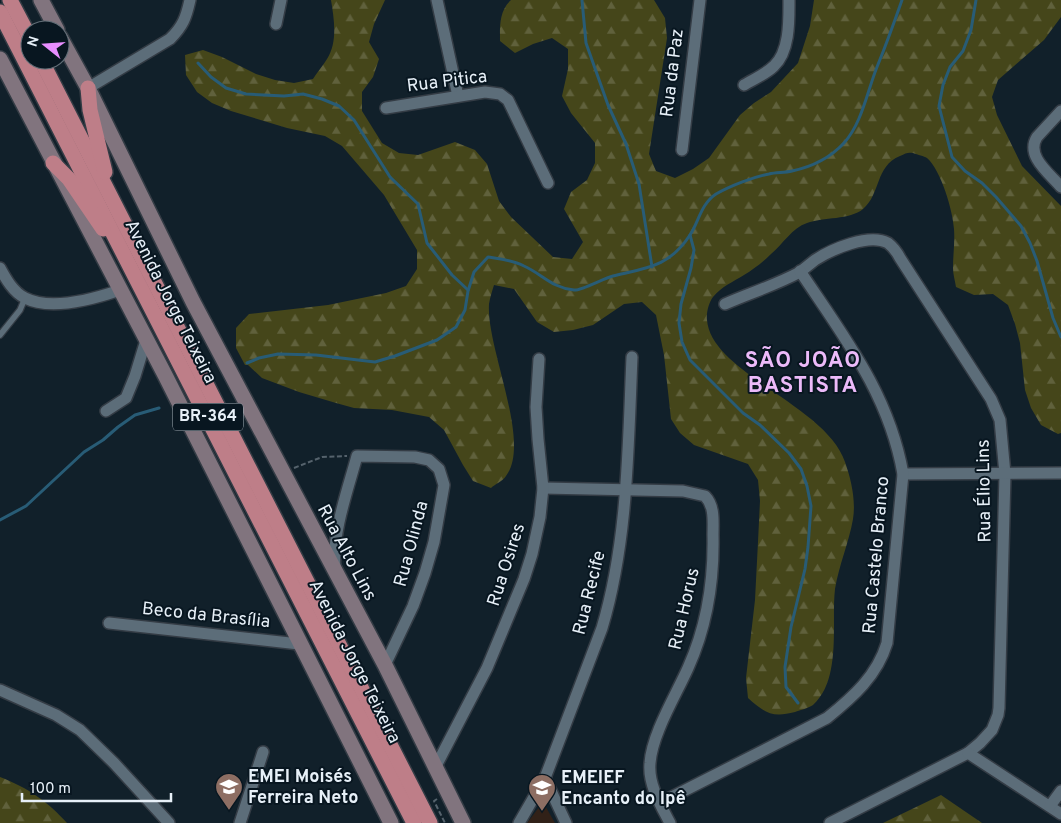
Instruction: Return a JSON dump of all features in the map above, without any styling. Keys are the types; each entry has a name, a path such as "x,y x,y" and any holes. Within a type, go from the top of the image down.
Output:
{"highway":[{"path":"10,0 21,20"},
{"name":"Avenida Jorge Teixeira","path":"0,12 414,823"},
{"name":"Avenida Jorge Teixeira","path":"46,70 430,823"},
{"path":"88,88 90,110 109,192"},
{"path":"53,163 69,179 125,260 142,289"}],"main road":[{"path":"41,0 52,20"},
{"name":"Rua Alto Lins","path":"70,55 193,302 384,665 463,823"},
{"path":"0,59 146,340 392,823"}],"street":[{"path":"88,88 170,38 180,29 184,22 190,0"},
{"path":"276,24 281,0"},
{"path":"437,0 458,96"},
{"name":"Rua da Paz","path":"682,150 700,0"},
{"path":"744,85 775,65 781,56 785,41 789,0"},
{"name":"Rua Pitica","path":"386,108 458,96 495,93 504,96 508,100 548,183"},
{"path":"1061,111 1037,137 1033,146 1035,156 1061,187"},
{"name":"Rua Élio Lins","path":"725,304 800,272 828,253 857,242 887,242 895,249 995,406 1000,420 1005,474 998,714 992,730 968,753 830,823"},
{"path":"0,268 8,282 25,298 37,301 77,302 120,290"},
{"name":"Rua Castelo Branco","path":"660,803 827,718 850,700 873,674 884,654 889,632 903,474 900,458 880,398 867,373 800,272"},
{"path":"106,411 126,398 146,340"},
{"name":"Rua Recife","path":"519,823 545,778 609,605 620,548 626,489 632,357"},
{"name":"Rua Osires","path":"436,766 487,668 524,579 536,541 543,488 536,408 539,359"},
{"path":"335,571 334,555 336,540 357,456"},
{"name":"Rua Olinda","path":"357,456 422,458 437,466 441,472 444,485 434,542 425,573 413,606 384,665"},
{"path":"903,474 1061,472"},
{"name":"Rua Horus","path":"543,488 683,492 701,494 710,502 713,513 714,564 704,624 689,666 651,750 650,778 670,823"},
{"name":"Beco da Brasília","path":"109,623 300,644"},
{"path":"0,690 56,715 80,730 114,763 169,823"},
{"path":"240,823 263,752"},
{"path":"968,753 1061,814"},
{"path":"545,778 566,823"},
{"path":"1050,806 1061,791"}],"lane":[{"path":"0,335 20,310 25,298"}],"path":[{"path":"282,472 322,457 357,456"},
{"path":"438,798 434,800 445,823"}],"shaded area":[{"name":"EMEIEF Encanto do Ipê","path":"543,802 555,823 527,823"}],"green space":[{"path":"331,0 385,0 374,24 369,42 379,59 373,77 362,92 362,111 382,143 399,153 418,155 455,142 475,150 487,164 499,201 511,217 553,257 572,259 583,242 564,209 571,192 587,180 595,163 595,143 571,113 562,96 568,69 568,49 552,38 533,44 515,53 500,41 502,14 511,0 654,0 665,18 667,38 649,154 656,171 675,178 709,158 740,115 771,92 798,63 810,26 814,0 1061,0 1061,17 1044,40 998,80 992,97 997,115 1022,166 1061,206 1061,433 1058,434 1041,425 1031,408 1025,390 1020,343 1008,305 993,294 974,295 956,287 953,270 954,234 951,212 937,172 927,158 908,153 892,161 882,173 869,203 858,213 813,221 802,225 748,273 720,290 713,297 709,305 707,320 713,339 728,357 747,373 816,423 834,442 845,462 849,475 854,512 835,589 832,666 822,694 813,705 787,714 775,714 764,711 748,698 746,678 755,600 760,501 758,480 748,464 694,445 680,433 671,419 664,355 656,315 642,302 624,304 593,325 554,332 537,322 514,289 494,285 489,304 490,323 511,418 514,441 513,461 506,476 491,488 473,481 444,430 429,417 392,410 354,408 336,403 262,378 248,365 245,365 236,348 236,328 249,314 328,305 386,293 406,286 417,269 417,250 384,195 342,146 325,136 287,128 231,111 212,103 197,92 186,75 185,55 203,50 256,74 275,80 294,83 313,79 327,59 333,45 334,30"},
{"path":"0,777 36,796 67,823 0,823"},
{"path":"941,795 982,823 883,823"}],"waterway":[{"path":"582,0 586,43 608,105 626,144 639,184 652,267"},
{"path":"247,363 278,354 316,355 375,362 437,340 456,327 465,310 474,272 488,257 520,264 559,287 574,290 582,289 613,276 647,268 665,260 682,246 707,203 716,194 756,177 806,167 833,153 844,143 860,117 902,0"},
{"path":"976,0 971,30 963,51 950,67 943,85 939,106 952,157 965,171 982,183 996,197 1021,226 1030,243 1053,318 1061,337"},
{"path":"198,63 211,77 226,88 246,94 284,96 303,94 339,106 354,120 390,177 418,204 427,243 452,275 468,290"},
{"path":"690,235 694,250 681,304 679,323 682,342 690,360 743,413 760,425 789,453 801,469 807,486 811,506 808,547 805,569 791,627 785,667 786,687 798,703"},
{"path":"0,520 26,506 84,452 135,415 159,408"}],"place":[{"name":"EMEI Moisés Ferreira Neto","path":"229,811"},
{"name":"EMEIEF Encanto do Ipê","path":"542,812"}],"district":[{"name":"SÃO JOÃO BASTISTA","path":"803,374"}]}
